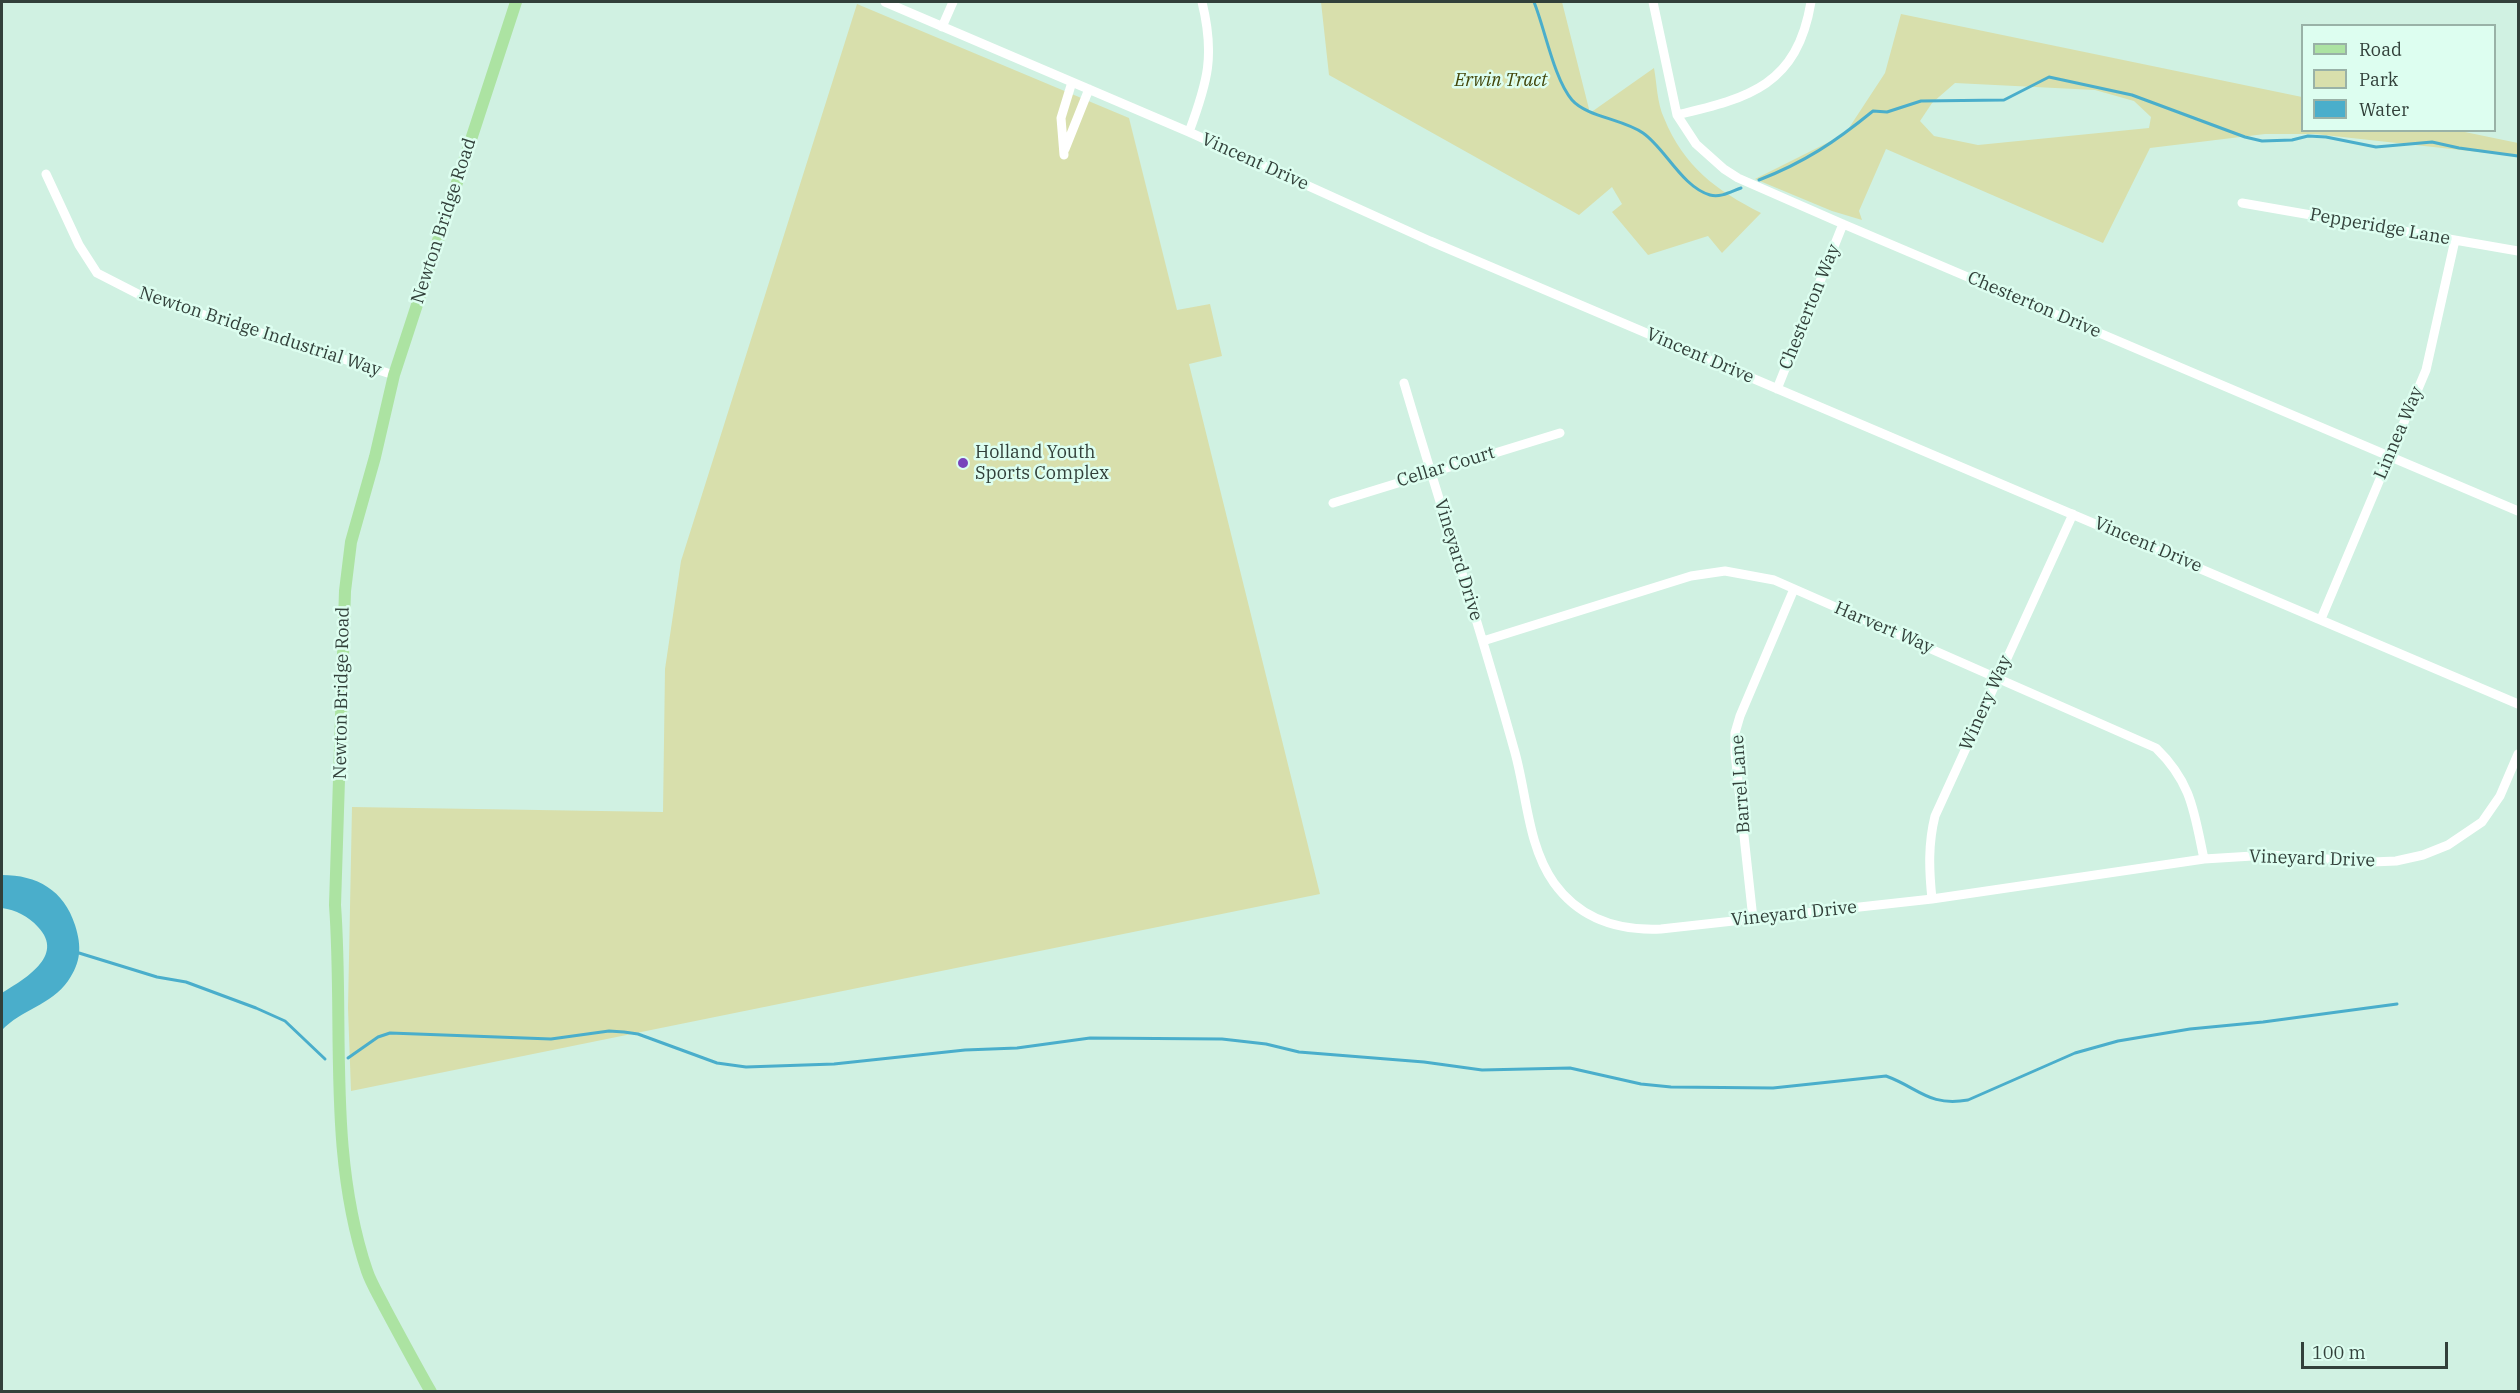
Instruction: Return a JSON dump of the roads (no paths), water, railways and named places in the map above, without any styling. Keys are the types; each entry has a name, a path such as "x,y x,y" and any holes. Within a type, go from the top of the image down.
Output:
{"main road":[{"name":"Newton Bridge Road","path":"431,1392 368,1274 356,1234 342,1148 338,1099 338,946 335,905 345,591 351,542 394,375 516,2"}],"street":[{"name":"Vincent Drive","path":"885,2 1189,132 1430,241 2518,704"},
{"path":"942,27 953,2"},
{"path":"1189,132 1209,68 1210,40 1203,2"},
{"name":"Chesterton Drive","path":"1653,2 1677,115 1696,144 1724,169 1752,185 2518,511"},
{"path":"1677,115 1737,100 1775,76 1791,57 1803,34 1810,2"},
{"path":"1072,82 1061,118 1064,155 1089,89"},
{"name":"Newton Bridge Industrial Way","path":"46,174 79,245 97,273 138,294 394,375"},
{"name":"Pepperidge Lane","path":"2242,203 2518,251"},
{"name":"Chesterton Way","path":"1776,389 1843,224"},
{"name":"Linnea Way","path":"2322,619 2426,370 2455,240"},
{"name":"Vineyard Drive","path":"1404,383 1521,772 1536,849 1547,872 1566,897 1602,922 1632,930 1661,929 1932,899 2204,859 2278,855 2372,862 2396,861 2423,855 2448,844 2482,822 2500,796 2518,754"},
{"name":"Cellar Court","path":"1334,503 1560,433"},
{"name":"Winery Way","path":"1932,899 1929,871 1930,838 1935,816 2073,514"},
{"name":"Harvert Way","path":"1483,641 1691,576 1725,571 1774,580 2156,748 2174,766 2187,789 2204,859"},
{"name":"Barrel Lane","path":"1752,919 1735,753 1735,733 1740,716 1794,589"}],"water":[{"path":"2,875 27,878 38,882 48,887 64,902 75,925 79,954 76,967 61,989 2,1030 2,993 38,966 47,948 45,938 34,923 22,914 2,908"}],"waterway":[{"path":"1534,2 1560,80 1572,100 1587,110 1626,124 1643,133 1682,176 1700,191 1718,196 1741,188"},
{"path":"1759,180 1819,150 1873,111 1887,112 1921,101 2004,100 2049,77 2132,95 2245,137 2262,141 2292,140 2308,136 2326,137 2376,147 2432,142 2518,156"},
{"path":"79,953 157,977 186,982 256,1008 285,1021 325,1059"},
{"path":"348,1058 378,1037 390,1033 551,1039 609,1031 624,1032 638,1034 717,1063 746,1067 834,1064 965,1050 1017,1048 1090,1038 1222,1039 1266,1044 1299,1052 1424,1062 1482,1070 1570,1068 1641,1084 1671,1087 1773,1088 1886,1076 1934,1099 1955,1101 1968,1100 2075,1053 2118,1041 2190,1029 2263,1022 2397,1004"}],"place":[{"name":"Holland Youth Sports Complex","path":"963,463"}],"park label":[{"name":"Erwin Tract","path":"1501,81"}]}
